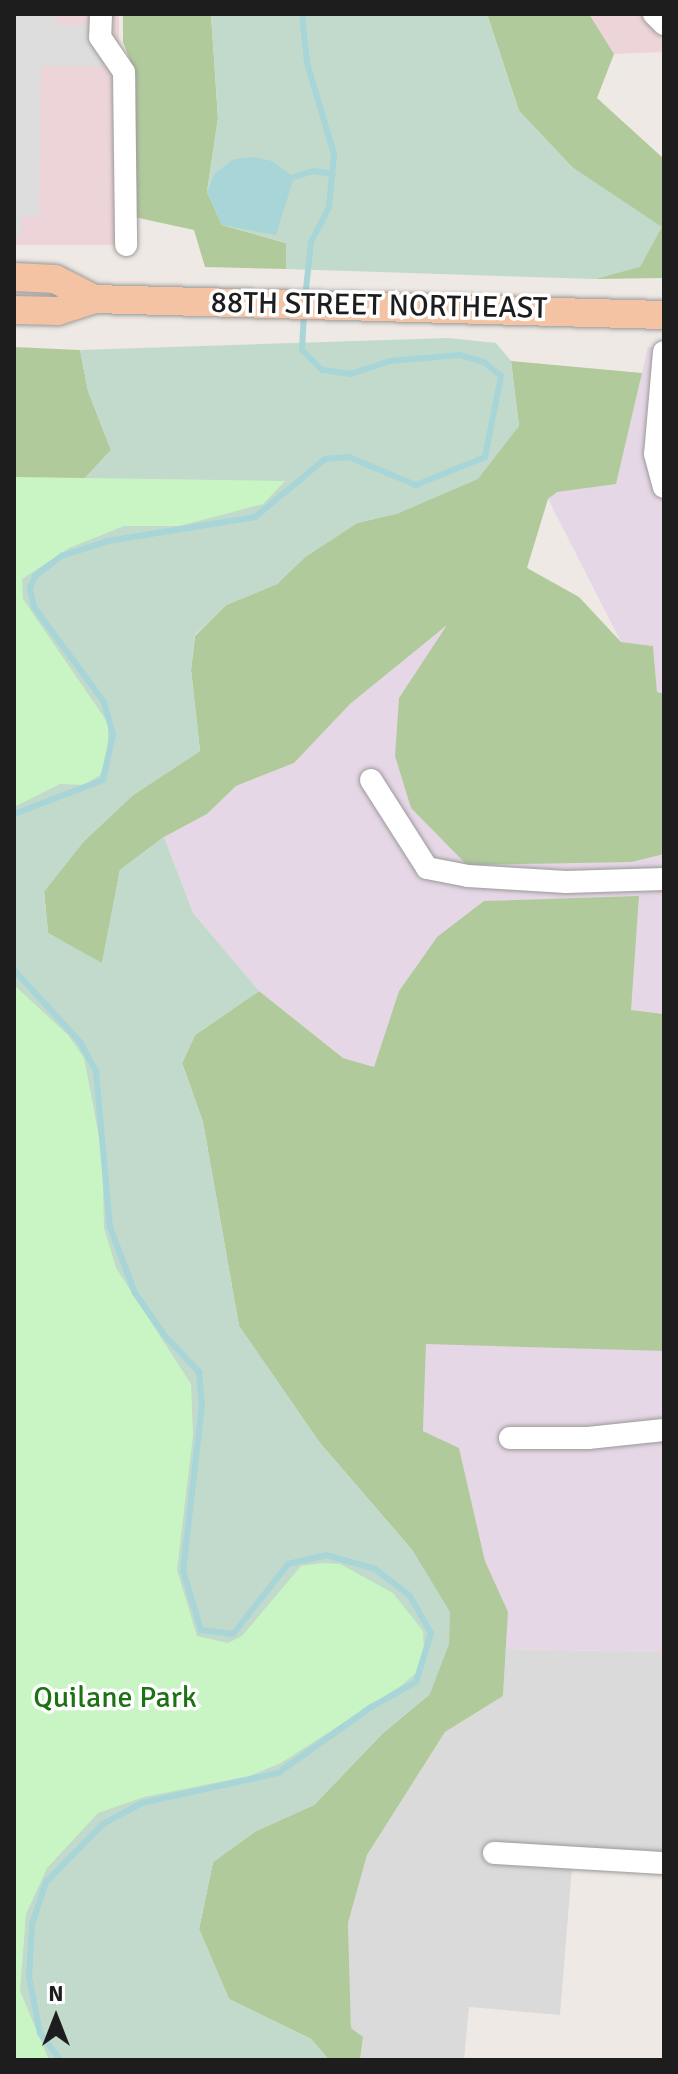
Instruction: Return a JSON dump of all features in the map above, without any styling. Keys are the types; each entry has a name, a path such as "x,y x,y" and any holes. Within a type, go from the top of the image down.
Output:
{"main road":[{"name":"88TH STREET NORTHEAST","path":"14,277 55,279 94,299"},
{"name":"88TH STREET NORTHEAST","path":"14,310 58,311 94,299 663,314"}],"lane":[{"path":"101,14 100,37 124,72 126,245"},
{"path":"654,14 664,24"},
{"path":"664,352 655,454 664,487"},
{"path":"371,780 427,868 468,876 566,882 664,879"},
{"path":"510,1438 588,1438 664,1430"},
{"path":"494,1853 664,1863"}],"shaded area":[{"path":"14,14 119,14 119,245 14,245"},
{"path":"14,14 55,14 56,25 113,25 113,66 41,66 39,217 22,217 21,236 14,235"},
{"path":"589,14 664,14 664,52 614,54"},
{"path":"648,347 664,347 664,694 657,693 653,646 621,642 548,499 556,492 616,483"},
{"path":"449,622 632,862 664,854 664,1014 631,1010 437,937 399,991 374,1067 343,1058 259,991 193,913 164,837 207,814 236,786 294,763 350,704"},
{"path":"426,1343 664,1351 664,1652 506,1649 507,1612 485,1561 459,1448 423,1431"},
{"path":"506,1649 664,1652 664,1875 572,1867 560,2015 469,2007 464,2060 360,2060 363,2038 351,2028 348,1923 367,1855 445,1732 503,1696"}],"green space":[{"path":"123,14 211,14 218,118 207,192 222,225 286,243 286,269 205,267 194,230 134,217 136,75 123,42"},
{"path":"211,14 487,14 519,111 572,167 662,227 640,267 595,279 286,269 286,243 222,225 207,192 218,118"},
{"path":"487,14 589,14 614,54 597,98 664,159 664,278 595,279 640,266 602,191 572,167 519,111"},
{"path":"448,338 496,343 511,361 519,426 478,479 399,513 357,523 305,557 277,584 226,605 195,635 191,670 200,751 133,795 84,841 44,892 48,933 102,963 120,870 164,837 193,913 259,991 195,1035 182,1063 203,1122 239,1326 320,1443 413,1551 450,1612 449,1644 430,1694 382,1734 314,1805 256,1831 213,1862 199,1929 229,1999 311,2039 329,2060 14,2060 14,555 111,450 88,391 80,350"},
{"path":"14,347 80,350 88,391 111,450 14,555"},
{"path":"511,361 642,373 616,484 557,492 548,499 527,568 579,597 621,642 653,646 657,692 664,694 664,854 632,862 467,865 411,808 395,756 399,698 447,625 350,704 294,763 236,786 207,814 164,837 120,870 102,964 48,933 44,891 84,841 133,795 200,751 191,670 195,636 226,605 277,584 305,557 357,523 399,513 519,426"},
{"path":"14,406 15,477 285,481 263,504 179,526 124,526 69,548 22,579 23,599 108,723 108,753 100,775 84,785 60,784 14,807"},
{"path":"639,896 631,1010 664,1014 664,1351 426,1344 423,1431 459,1448 485,1561 508,1612 503,1696 445,1732 367,1855 348,1923 351,2028 363,2037 360,2060 329,2060 311,2039 229,1999 199,1929 213,1862 256,1831 314,1805 382,1734 430,1694 413,1551 320,1443 239,1326 203,1122 182,1063 195,1035 259,991 343,1058 374,1067 399,991 437,937 484,901"},
{"name":"Quilane Park","path":"14,985 68,1035 84,1058 102,1152 104,1228 116,1268 191,1384 193,1435 177,1570 197,1636 228,1643 242,1636 301,1566 340,1564 393,1593 423,1631 424,1652 421,1669 402,1685 281,1763 249,1776 144,1797 98,1813 47,1868 26,1914 20,1991 49,2060 14,2060"}],"water":[{"path":"253,157 272,161 294,177 276,235 222,225 207,192 215,173 234,159"}],"waterway":[{"path":"302,14 307,63 334,154 329,207 311,242 305,298"},
{"path":"294,177 314,171 333,174"},
{"path":"14,814 103,780 113,734 104,702 34,607 30,588 35,576 62,556 108,541 255,517 325,459 349,457 416,485 485,457 501,376 484,362 459,355 390,361 351,374 322,370 302,350 304,313"},
{"path":"14,970 80,1042 96,1071 110,1227 135,1293 165,1336 199,1372 202,1405 183,1571 201,1630 233,1634 288,1564 326,1555 375,1569 410,1596 431,1633 416,1682 371,1707 278,1773 142,1803 103,1824 46,1882 32,1924 29,1977 40,2033 60,2060"}]}
